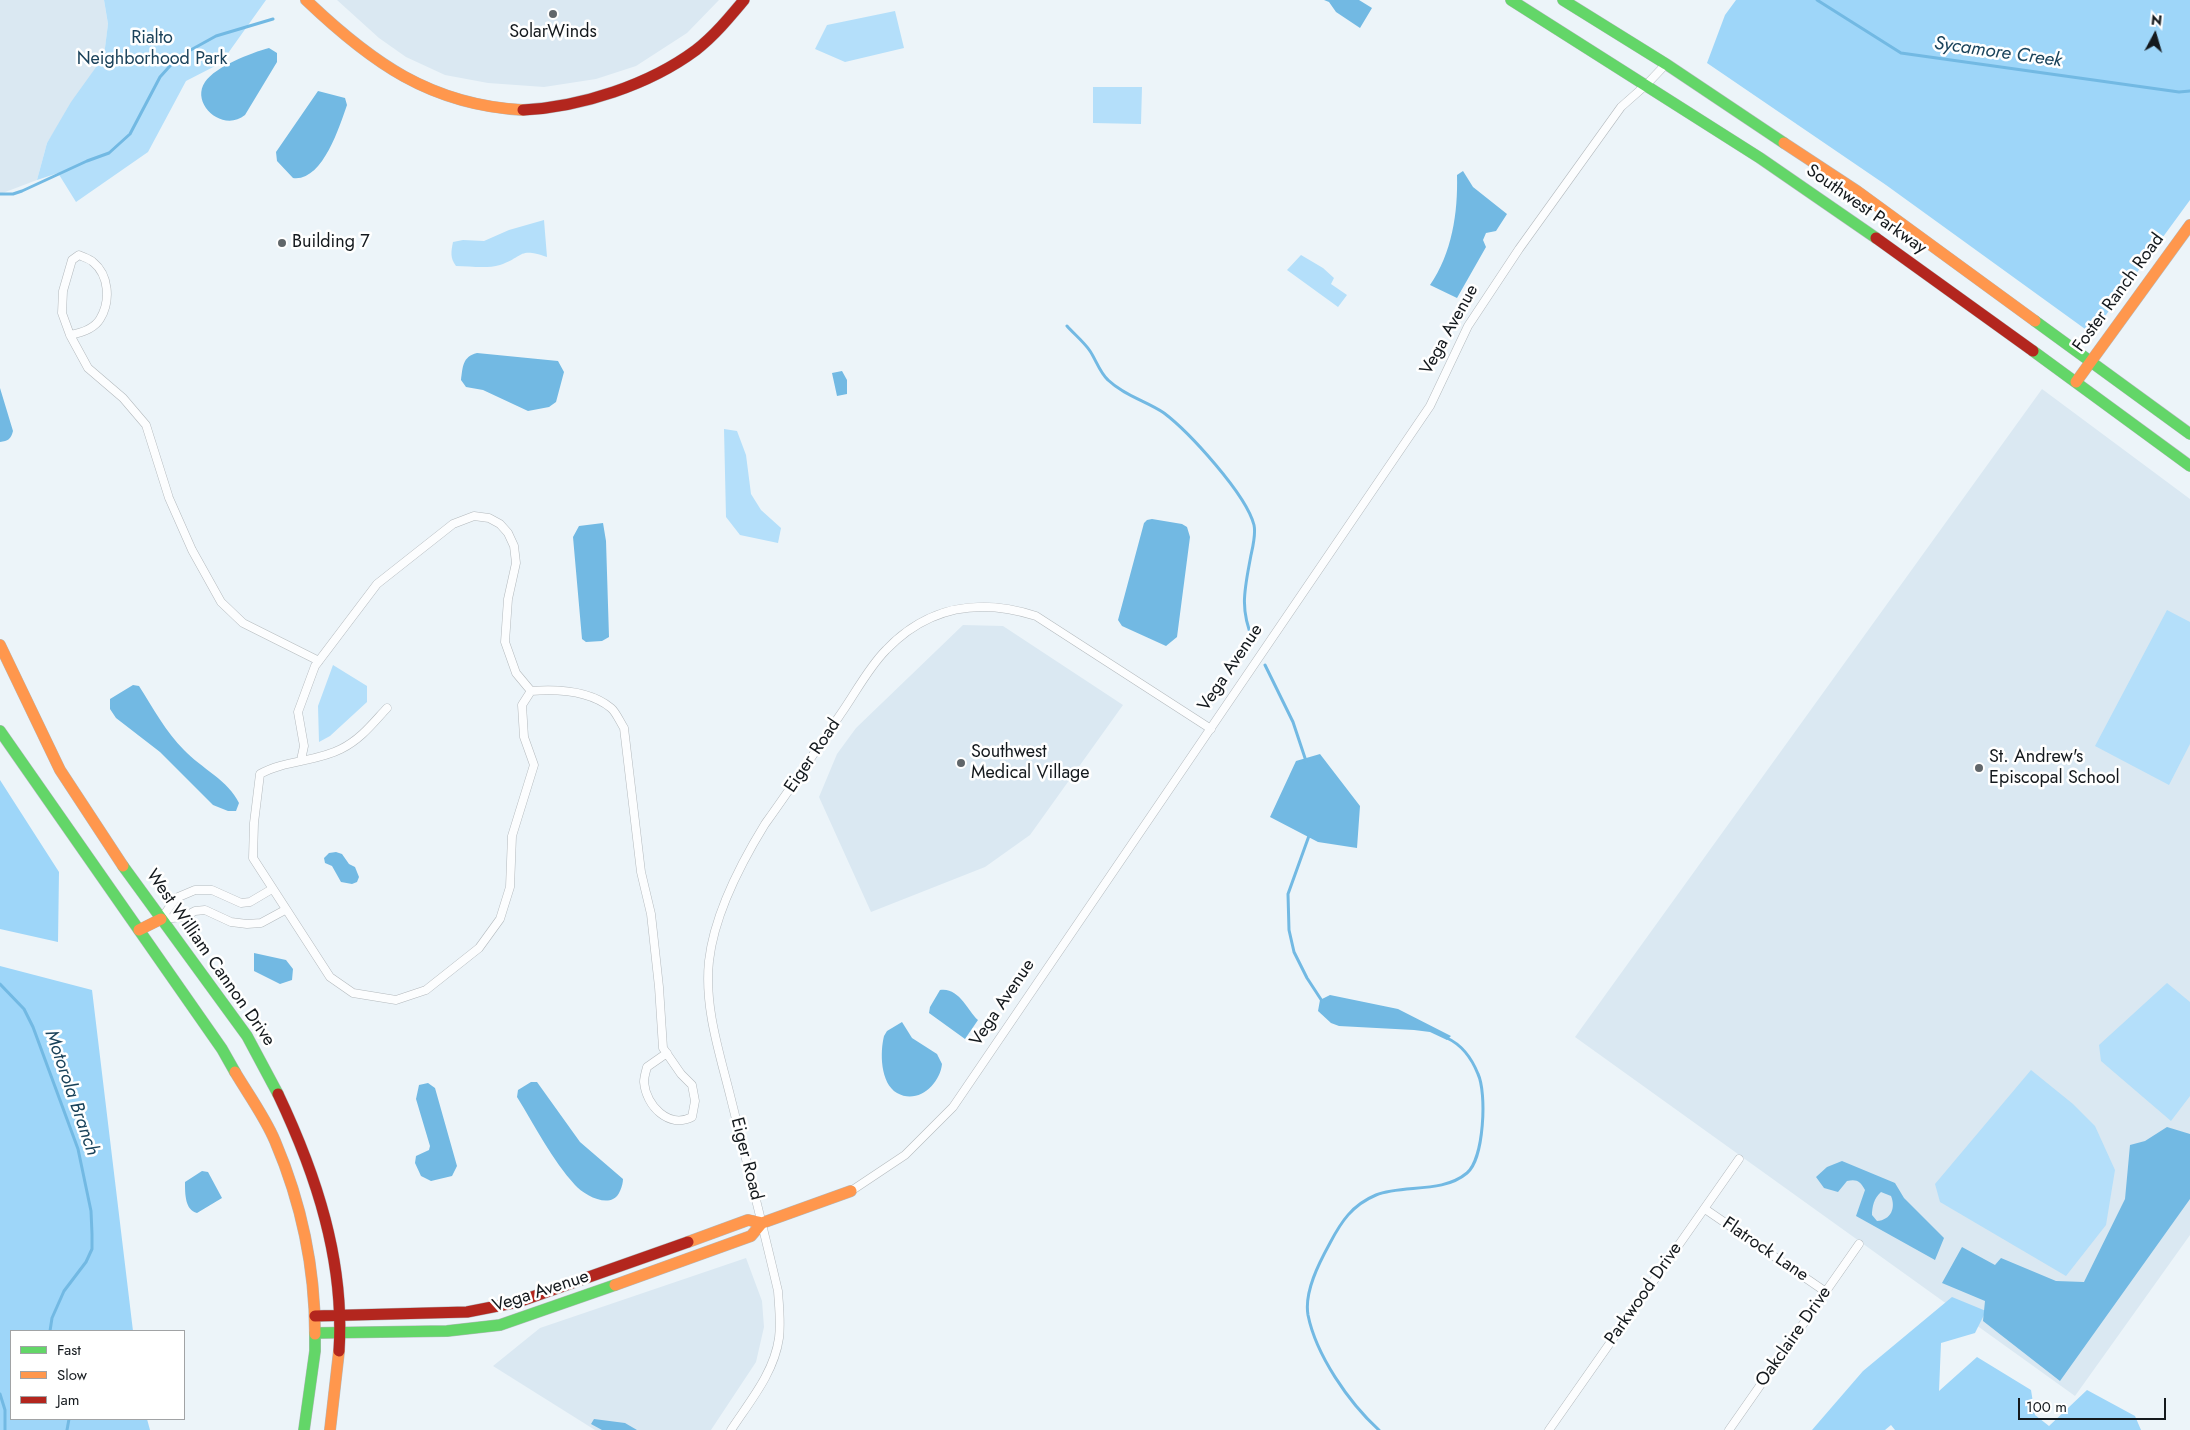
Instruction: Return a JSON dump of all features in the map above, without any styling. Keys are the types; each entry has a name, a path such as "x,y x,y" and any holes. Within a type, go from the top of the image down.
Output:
{"main road":[{"path":"306,0 364,52 415,82 458,100 505,108 542,109 578,102 645,81 694,51 720,29 744,0"},
{"name":"Southwest Parkway","path":"1511,0 1647,84 1760,158 1892,249 2190,466"},
{"name":"Southwest Parkway","path":"1563,0 1666,64 1857,191 2190,434"},
{"name":"Foster Ranch Road","path":"2076,382 2190,225"},
{"name":"West William Cannon Drive","path":"0,645 30,714 84,808 161,919 254,1046 298,1133 318,1184 328,1222 334,1257 339,1333 337,1388 330,1430"},
{"path":"0,731 222,1049 275,1140 303,1223 309,1256 315,1333 313,1375 304,1430"},
{"path":"139,930 161,919"},
{"name":"Vega Avenue","path":"315,1333 476,1329 519,1320 751,1236 762,1223 851,1191"},
{"name":"Vega Avenue","path":"315,1316 467,1312 492,1308 518,1302 748,1220 762,1223"}],"street":[{"name":"Vega Avenue","path":"851,1191 905,1155 953,1106 1430,406 1468,326 1519,249 1621,106 1647,84 1666,64"},
{"path":"70,335 84,332 100,320 105,306 107,288 104,275 93,261 79,255 72,260 63,291 62,313 70,335 88,368 123,398 146,425 169,498 192,550 221,602 243,623 319,661"},
{"path":"301,760 304,746 298,712 319,661 377,584 453,524 474,516 489,518 500,524 508,533 514,546 516,563 508,599 505,642 516,673 531,690"},
{"name":"Eiger Road","path":"732,1430 770,1368 779,1338 778,1291 713,1022 708,990 710,950 722,913 756,838 885,651 913,627 932,616 950,610 992,607 1023,612 1049,622 1211,729"},
{"path":"531,690 559,689 588,696 612,708 624,728 641,872 652,923 663,1048 667,1053 681,1074 692,1085 695,1101 692,1117 683,1122 668,1119 650,1103 644,1081 647,1067 667,1053"},
{"path":"387,708 359,738 340,750 272,768 260,774 254,823 253,858 330,977 353,993 374,998 396,1000 426,990 479,948 500,919 510,887 512,836 534,765 524,737 522,705 531,690"},
{"path":"161,919 176,898 195,890 212,890 241,903 250,902 272,889"},
{"path":"161,919 184,917 195,911 205,910 231,922 261,923 285,910"},
{"name":"Parkwood Drive","path":"1549,1430 1739,1159"},
{"name":"Flatrock Lane","path":"1705,1209 1826,1292"},
{"name":"Oakclaire Drive","path":"1729,1430 1859,1244"}],"shaded area":[{"path":"0,0 104,0 108,24 104,56 47,143 37,180 0,194"},
{"path":"337,0 719,0 687,33 636,66 596,79 544,87 488,83 445,75 406,57 379,38"},
{"path":"1324,0 1359,0 1372,8 1360,28 1336,12 1329,2"},
{"path":"1736,0 2190,0 2190,200 2092,334 1886,185 1707,63 1725,15"},
{"path":"269,48 277,53 277,62 245,115 236,120 227,121 211,114 205,107 202,99 202,90 210,76 225,66"},
{"path":"318,91 345,98 347,105 334,139 321,163 313,172 303,177 293,178 277,161 276,152"},
{"path":"1463,171 1473,187 1507,214 1496,231 1486,233 1483,240 1486,247 1457,298 1430,285 1444,260 1455,218 1457,175"},
{"path":"477,353 558,361 564,372 556,402 549,407 528,411 483,390 466,387 461,380 464,363 468,357"},
{"path":"842,371 847,380 847,394 837,396 832,373"},
{"path":"0,388 13,431 9,439 0,442"},
{"name":"St. Andrew's Episcopal School","path":"2042,389 2190,499 2190,1235 2075,1396 1575,1037"},
{"path":"1152,519 1182,524 1187,527 1190,537 1177,637 1166,646 1122,626 1118,620 1144,523"},
{"path":"603,523 606,541 609,637 602,641 586,642 582,639 573,537 579,526"},
{"path":"963,625 1003,626 1123,705 1030,835 985,867 871,912 819,797 837,754 856,728"},
{"path":"133,685 139,686 177,743 229,788 239,803 236,811 228,811 213,805 160,752 116,718 110,709 110,699"},
{"path":"1320,754 1360,806 1357,848 1318,842 1270,817 1296,761"},
{"path":"0,780 59,872 58,942 0,929"},
{"path":"336,852 342,854 349,864 355,867 359,877 357,882 352,884 341,882 332,866 325,863 324,858 329,853"},
{"path":"254,953 286,960 293,969 292,980 280,984 254,971"},
{"path":"0,966 92,990 133,1330 10,1330 10,1420 147,1420 150,1430 0,1430"},
{"path":"940,990 952,992 962,1000 978,1020 965,1039 929,1013 930,1007"},
{"path":"1330,995 1398,1009 1451,1036 1447,1040 1430,1032 1339,1026 1331,1023 1318,1011 1320,1000"},
{"path":"902,1022 912,1038 937,1054 942,1064 937,1079 932,1085 927,1090 913,1096 897,1093 891,1088 884,1075 882,1050 884,1036 887,1031"},
{"path":"531,1082 537,1082 580,1142 623,1179 620,1190 615,1198 603,1200 587,1195 575,1185 559,1165 517,1097 518,1090"},
{"path":"428,1083 435,1088 457,1166 452,1176 431,1181 421,1176 415,1163 416,1156 429,1150 430,1146 416,1099 419,1085"},
{"path":"2167,1127 2190,1134 2190,1199 2060,1381 1983,1321 1985,1301 1942,1283 1962,1247 1995,1265 2001,1258 2056,1281 2084,1282 2125,1199 2130,1145 2145,1141"},
{"path":"1842,1161 1895,1183 1904,1198 1944,1238 1935,1260 1856,1216 1865,1190 1858,1181 1853,1180 1847,1181 1838,1192 1824,1188 1816,1177 1827,1167","holes":["1881,1192 1891,1196 1893,1205 1891,1213 1886,1218 1877,1221 1872,1215 1877,1197"]},
{"path":"202,1171 208,1172 222,1198 197,1213 190,1209 188,1205 185,1182"},
{"path":"746,1258 762,1301 764,1327 756,1362 711,1430 595,1430 493,1366 540,1328"},
{"path":"1952,1297 1986,1311 1975,1333 1941,1343 1939,1391 1977,1357 2031,1390 2035,1415 2049,1426 2087,1390 2135,1416 2141,1430 1895,1430 1891,1425 1885,1430 1812,1430 1863,1371"},
{"path":"594,1419 625,1423 637,1430 602,1430 591,1424"}],"green space":[{"name":"Rialto Neighborhood Park","path":"104,0 266,0 221,63 186,81 148,152 76,202 58,173 37,180 47,143 71,102 104,56 108,24"},
{"path":"895,11 904,48 845,62 815,49 827,25"},
{"path":"1093,87 1142,87 1141,124 1093,123"},
{"path":"544,220 547,257 526,253 500,265 484,267 456,266 452,258 453,242 463,240 484,241 509,230"},
{"path":"1301,255 1323,268 1334,278 1331,284 1347,295 1338,307 1287,270"},
{"path":"724,429 737,431 746,455 751,494 761,510 781,528 778,543 740,535 726,517"},
{"path":"2167,610 2190,622 2190,744 2169,785 2095,746"},
{"path":"333,665 367,686 367,702 330,736 319,742 318,706"},
{"path":"2167,983 2190,1002 2190,1096 2171,1121 2101,1061 2099,1045"},
{"path":"2031,1070 2073,1104 2095,1126 2115,1170 2106,1225 2066,1276 1940,1202 1935,1184"}],"waterway":[{"name":"Sycamore Creek","path":"1817,0 1901,53 2179,92 2190,91"},
{"path":"0,194 13,194 22,191 109,153 130,134 160,77 178,57 216,36 273,19"},
{"path":"1067,326 1088,348 1108,380 1121,390 1164,413 1187,434 1229,481 1249,512 1255,529 1244,598 1246,618 1253,640"},
{"path":"1265,665 1293,722 1306,761"},
{"path":"1310,833 1288,894 1289,930 1294,952 1307,978 1322,1001"},
{"name":"Motorola Branch","path":"0,984 24,1009 33,1027 78,1149 91,1211 92,1249 86,1262 64,1291 52,1318 50,1330"},
{"path":"1379,1430 1345,1392 1326,1362 1312,1330 1308,1315 1308,1297 1317,1269 1334,1235 1348,1215 1360,1204 1376,1195 1387,1192 1446,1184 1457,1180 1473,1166 1482,1125 1481,1083 1470,1058 1457,1044 1447,1038"},
{"path":"0,1394 5,1410 5,1430"},
{"name":"Motorola Branch","path":"67,1430 69,1420"}],"traffic: fast":[{"path":"1511,0 1760,158 1876,238"},
{"path":"1563,0 1666,64 1784,143"},
{"path":"2035,321 2190,434"},
{"path":"2033,351 2190,466"},
{"path":"0,731 222,1049 235,1072"},
{"path":"123,866 247,1036 278,1094"},
{"path":"315,1333 447,1331 500,1325 615,1285"},
{"path":"304,1430 315,1351 315,1334"}],"traffic: slow":[{"path":"306,0 354,43 404,76 431,89 459,99 490,106 523,110"},
{"path":"1784,143 1857,191 2035,321"},
{"path":"2076,382 2190,225"},
{"path":"0,645 60,770 123,866"},
{"path":"139,930 161,919"},
{"path":"235,1072 271,1132 292,1188 305,1236 309,1260 315,1334"},
{"path":"688,1242 748,1220 762,1223 851,1191"},
{"path":"615,1285 751,1236 762,1223"},
{"path":"330,1430 339,1351"}],"traffic: jam":[{"path":"523,110 545,108 591,99 636,84 657,74 703,45 744,0"},
{"path":"1876,238 2033,351"},
{"path":"278,1094 304,1155 325,1219 337,1284 340,1317 339,1351"},
{"path":"315,1316 467,1312 518,1302 688,1242"}],"place":[{"name":"SolarWinds","path":"553,14"},
{"name":"Building 7","path":"282,243"},
{"name":"Southwest Medical Village","path":"961,763"},
{"name":"St. Andrew's Episcopal School","path":"1979,768"}]}
